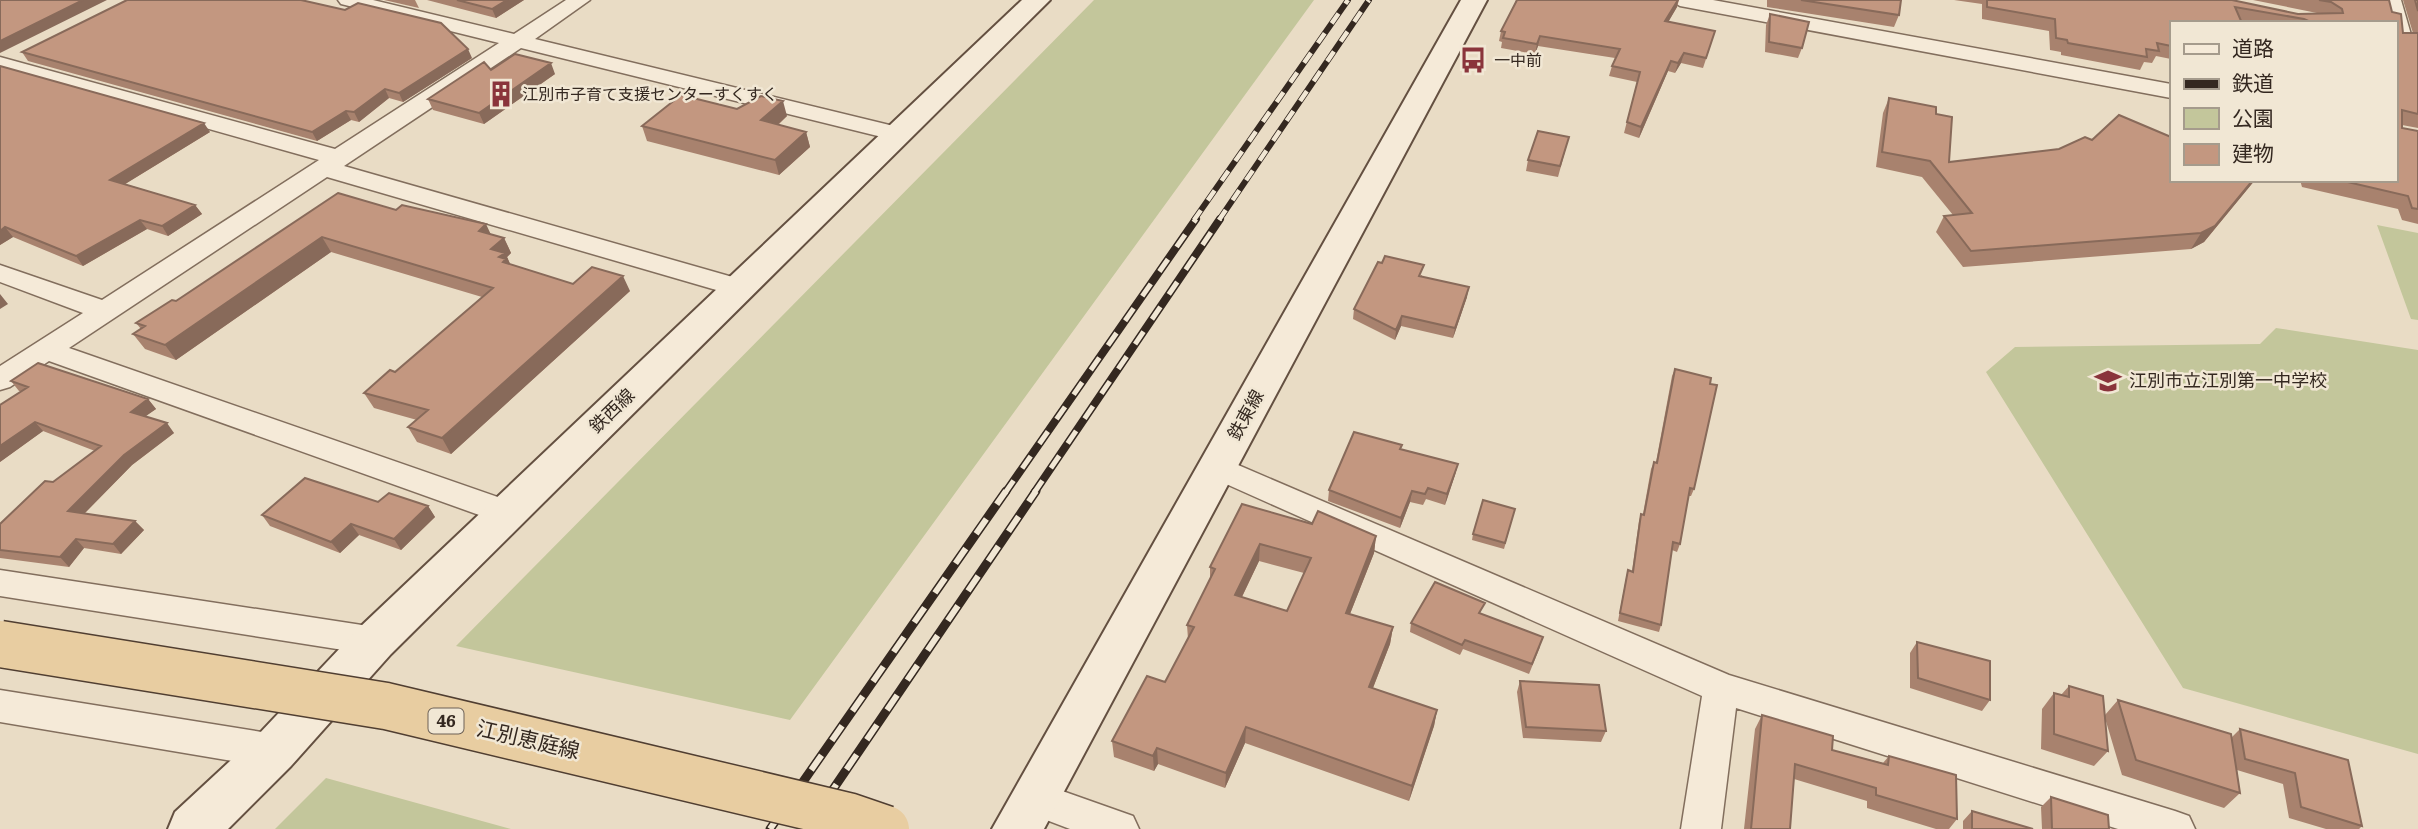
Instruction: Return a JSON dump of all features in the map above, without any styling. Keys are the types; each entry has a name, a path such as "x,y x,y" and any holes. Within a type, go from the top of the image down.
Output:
{"main road":[{"name":"江別恵庭線","path":"0,644 386,706 848,816 886,829"}],"street":[{"path":"348,0 898,134"},
{"path":"0,380 580,0"},
{"name":"鉄西線","path":"193,829 274,751 374,641 1037,0"},
{"name":"鉄東線","path":"1026,813 1474,0"},
{"path":"1680,0 2170,91"},
{"path":"2391,0 2405,39"},
{"path":"0,64 24,52"},
{"path":"0,64 740,288"},
{"path":"0,273 105,311"},
{"path":"46,350 507,513"},
{"path":"1217,467 1721,688 2175,829"},
{"path":"0,583 374,641"},
{"path":"1701,829 1721,688"},
{"path":"0,706 274,751"},
{"path":"1026,813 1119,829"}],"green space":[{"path":"1094,0 1314,0 790,720 456,646"},
{"path":"2377,225 2418,233 2418,320 2411,319"},
{"path":"2276,328 2418,350 2418,754 2183,688 1986,372 2015,347 2260,344"},
{"path":"326,778 511,829 275,829"}],"building":[{"path":"0,0 83,0 0,41"},
{"path":"127,0 301,0 345,10 358,3 441,23 468,49 399,93 385,89 354,112 346,111 312,132 22,52"},
{"path":"457,0 507,0 492,9"},
{"path":"1517,0 1678,0 1665,21 1715,31 1706,58 1684,53 1678,63 1671,61 1641,127 1627,122 1640,72 1612,66 1620,49 1540,36 1537,44 1503,38 1505,32 1501,31"},
{"path":"1801,0 1901,0 1899,15"},
{"path":"1987,0 2232,0 2298,14 2343,13 2342,9 2331,2 2319,0 2389,0 2392,12 2401,14 2403,33 2418,33 2418,114 2402,110 2402,128 2418,131 2418,209 2412,208 2408,196 2348,182 2397,182 2397,21 2308,21 2235,7 2241,21 2170,21 2170,46 2157,43 2159,51 2146,49 2147,57 2068,43 2067,40 2056,38 2055,19 1987,7"},
{"path":"1770,14 1809,22 1802,48 1769,42"},
{"path":"515,54 551,63 479,113 428,99 484,62 491,70"},
{"path":"0,66 204,123 110,180 195,205 162,226 140,220 76,256 5,227 0,231"},
{"path":"681,95 737,109 761,96 783,101 761,120 806,132 775,160 642,126"},
{"path":"1889,98 1936,107 1936,114 1952,117 1949,162 2059,149 2085,137 2092,140 2119,115 2170,137 2170,182 2251,182 2215,226 2201,233 1971,251 1944,216 1972,213 1930,161 1882,152"},
{"path":"1538,131 1569,137 1560,166 1528,160"},
{"path":"338,193 396,210 402,205 486,224 479,231 504,238 491,249 505,253 499,257 506,259 503,262 573,284 592,267 623,276 442,438 408,427 428,410 364,393 390,370 395,372 493,288 322,237 165,345 133,334 145,326 136,323 172,300 176,301"},
{"path":"1385,256 1424,265 1419,276 1469,287 1455,328 1402,316 1396,330 1354,309 1378,262 1382,263"},
{"path":"38,363 148,399 131,412 167,423 124,455 68,511 135,521 113,544 76,539 60,557 0,550 0,524 45,481 53,482 101,446 35,422 0,446 0,405 28,387 11,381"},
{"path":"1675,369 1711,378 1710,384 1717,385 1694,489 1690,488 1680,544 1673,542 1661,625 1620,613 1628,570 1633,572 1641,514 1644,515 1654,462 1657,463"},
{"path":"1354,432 1402,445 1400,449 1458,464 1447,494 1428,488 1425,494 1412,491 1401,518 1329,490"},
{"path":"305,478 378,502 389,493 428,506 394,539 351,524 331,542 262,515"},
{"path":"1483,500 1515,509 1505,543 1473,534"},
{"path":"1242,504 1312,524 1318,511 1376,536 1346,613 1393,627 1369,687 1437,710 1412,786 1246,727 1226,773 1157,748 1153,756 1112,741 1147,676 1165,682 1194,627 1187,625 1215,569 1210,567","holes":["1260,544 1311,558 1287,611 1235,595"]},
{"path":"1435,582 1485,603 1479,613 1543,637 1532,664 1465,640 1462,645 1411,623"},
{"path":"1917,642 1990,661 1990,700 1918,678"},
{"path":"1520,681 1599,685 1606,731 1526,727"},
{"path":"2069,686 2103,696 2108,751 2054,734 2054,693 2069,697"},
{"path":"2118,700 2231,734 2240,793 2136,760"},
{"path":"1762,715 1833,736 1832,750 1888,765 1889,756 1956,775 1957,819 1876,795 1876,788 1795,764 1790,829 1751,829"},
{"path":"2240,729 2348,760 2362,826 2301,807 2295,773 2245,759"},
{"path":"2051,797 2108,815 2109,829 2052,829"},
{"path":"1972,811 2033,829 1972,829"}],"railway":[{"path":"1194,220 1348,0"},
{"path":"1219,220 1369,0"},
{"path":"1005,493 1196,219"},
{"path":"1034,493 1220,219"},
{"path":"770,829 1006,491"},
{"path":"806,829 1036,491"}],"place":[{"name":"一中前","path":"1473,60"},
{"name":"江別市子育て支援センターすくすく","path":"501,94"},
{"name":"江別市立江別第一中学校","path":"2108,381"}]}
